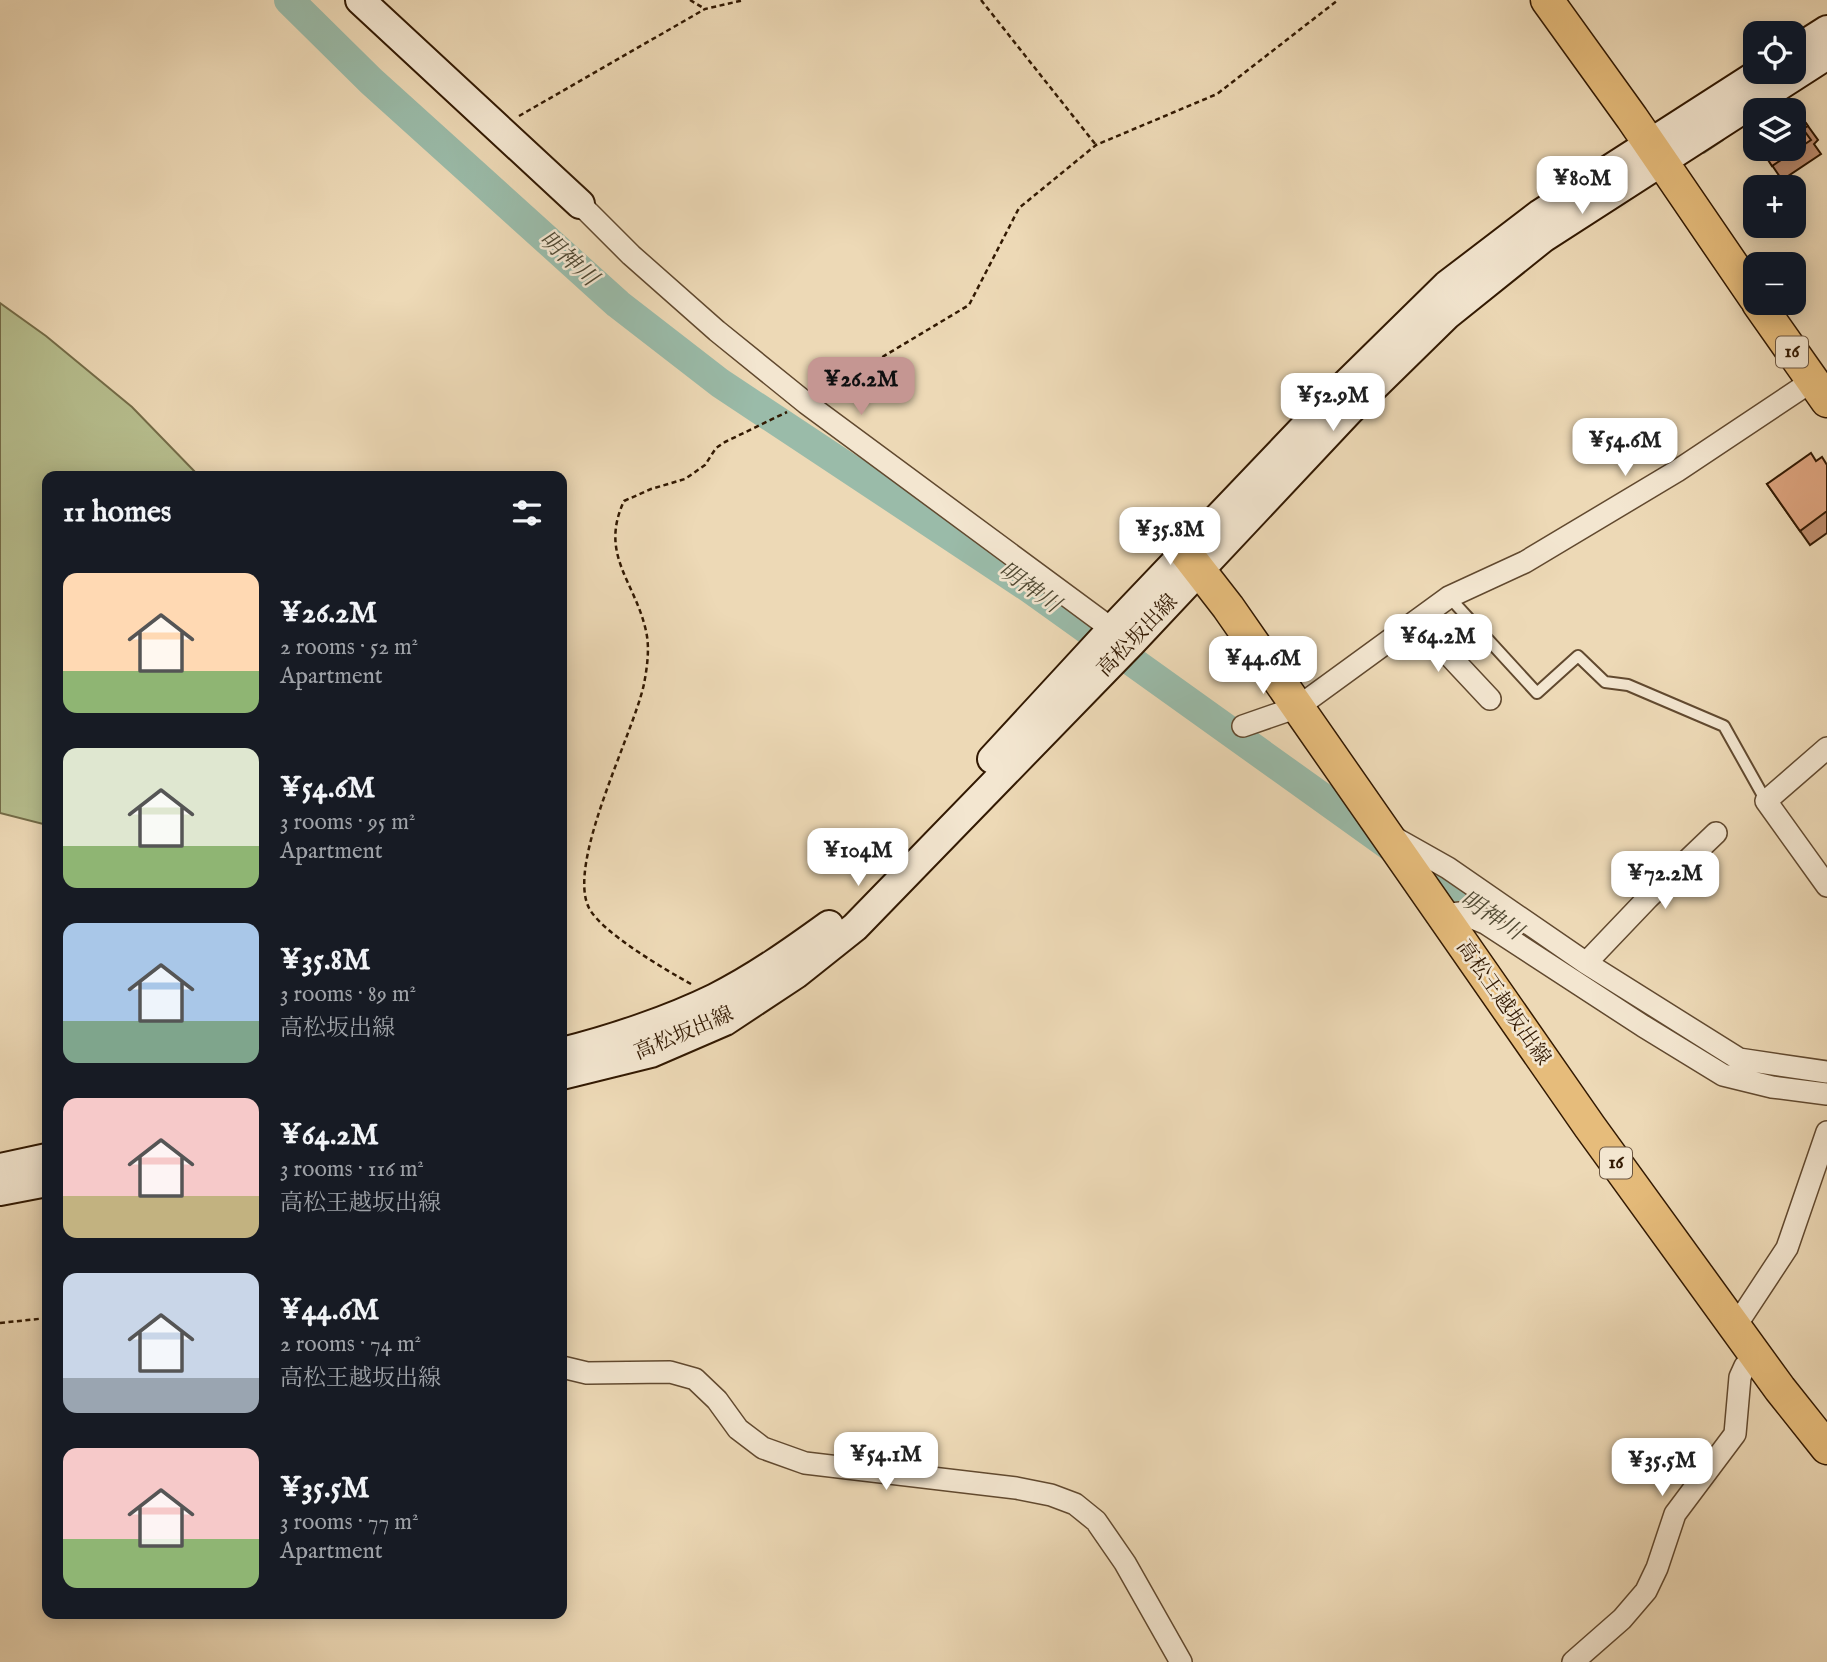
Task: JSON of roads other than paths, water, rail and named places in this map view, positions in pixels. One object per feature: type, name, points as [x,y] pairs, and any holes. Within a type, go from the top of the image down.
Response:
[{"type":"main road","points":[[360,0],[580,204]]},
{"type":"main road","points":[[1547,0],[1743,280]]},
{"type":"main road","points":[[1806,43],[1827,30]]},
{"type":"main road","name":"高松坂出線","points":[[567,1050],[646,1026],[715,998],[786,956],[838,919],[1193,562],[1337,393],[1447,285],[1540,214],[1827,55]]},
{"type":"main road","name":"高松坂出線","points":[[1655,152],[1745,84]]},
{"type":"main road","name":"16","points":[[1766,315],[1820,391]]},
{"type":"main road","name":"高松王越坂出線","points":[[1193,562],[1298,707],[1590,1127],[1735,1327],[1827,1448]]},
{"type":"main road","name":"高松坂出線","points":[[567,1074],[651,1053],[725,1021],[796,974],[855,926],[1116,642]]},
{"type":"main road","points":[[0,1168],[42,1159]]},
{"type":"main road","points":[[0,1191],[42,1183]]},
{"type":"street","points":[[580,204],[631,255],[717,331],[1116,642]]},
{"type":"street","points":[[1243,726],[1298,707],[1449,597],[1525,562],[1677,471],[1820,391]]},
{"type":"street","points":[[1416,621],[1480,695]]},
{"type":"street","points":[[1827,748],[1766,801],[1827,886]]},
{"type":"street","points":[[1385,832],[1448,868],[1586,963],[1740,1059],[1827,1072]]},
{"type":"street","points":[[1586,963],[1648,898],[1716,833]]},
{"type":"street","points":[[1442,915],[1460,913],[1485,923],[1723,1075],[1772,1087],[1827,1094]]},
{"type":"street","points":[[1735,1327],[1787,1248],[1827,1132]]},
{"type":"street","points":[[1573,1662],[1622,1619],[1646,1591],[1657,1568],[1675,1514],[1735,1434],[1740,1377],[1745,1366],[1757,1356]]},
{"type":"street","points":[[567,1368],[587,1373],[670,1372],[695,1379],[717,1400],[738,1429],[763,1448],[805,1463],[1016,1488],[1051,1495],[1075,1504],[1096,1521],[1125,1563],[1181,1662]]},
{"type":"lane","points":[[1449,597],[1536,693],[1578,656],[1605,682],[1628,685],[1724,726],[1766,801]]},
{"type":"waterway","name":"明神川","points":[[289,0],[371,81],[618,304],[720,383],[1031,589],[1450,889],[1607,988]]},
{"type":"waterway","points":[[1704,151],[1722,139]]},
{"type":"waterway","name":"明神川","points":[[1643,1011],[1717,1060],[1752,1073],[1827,1083]]}]
